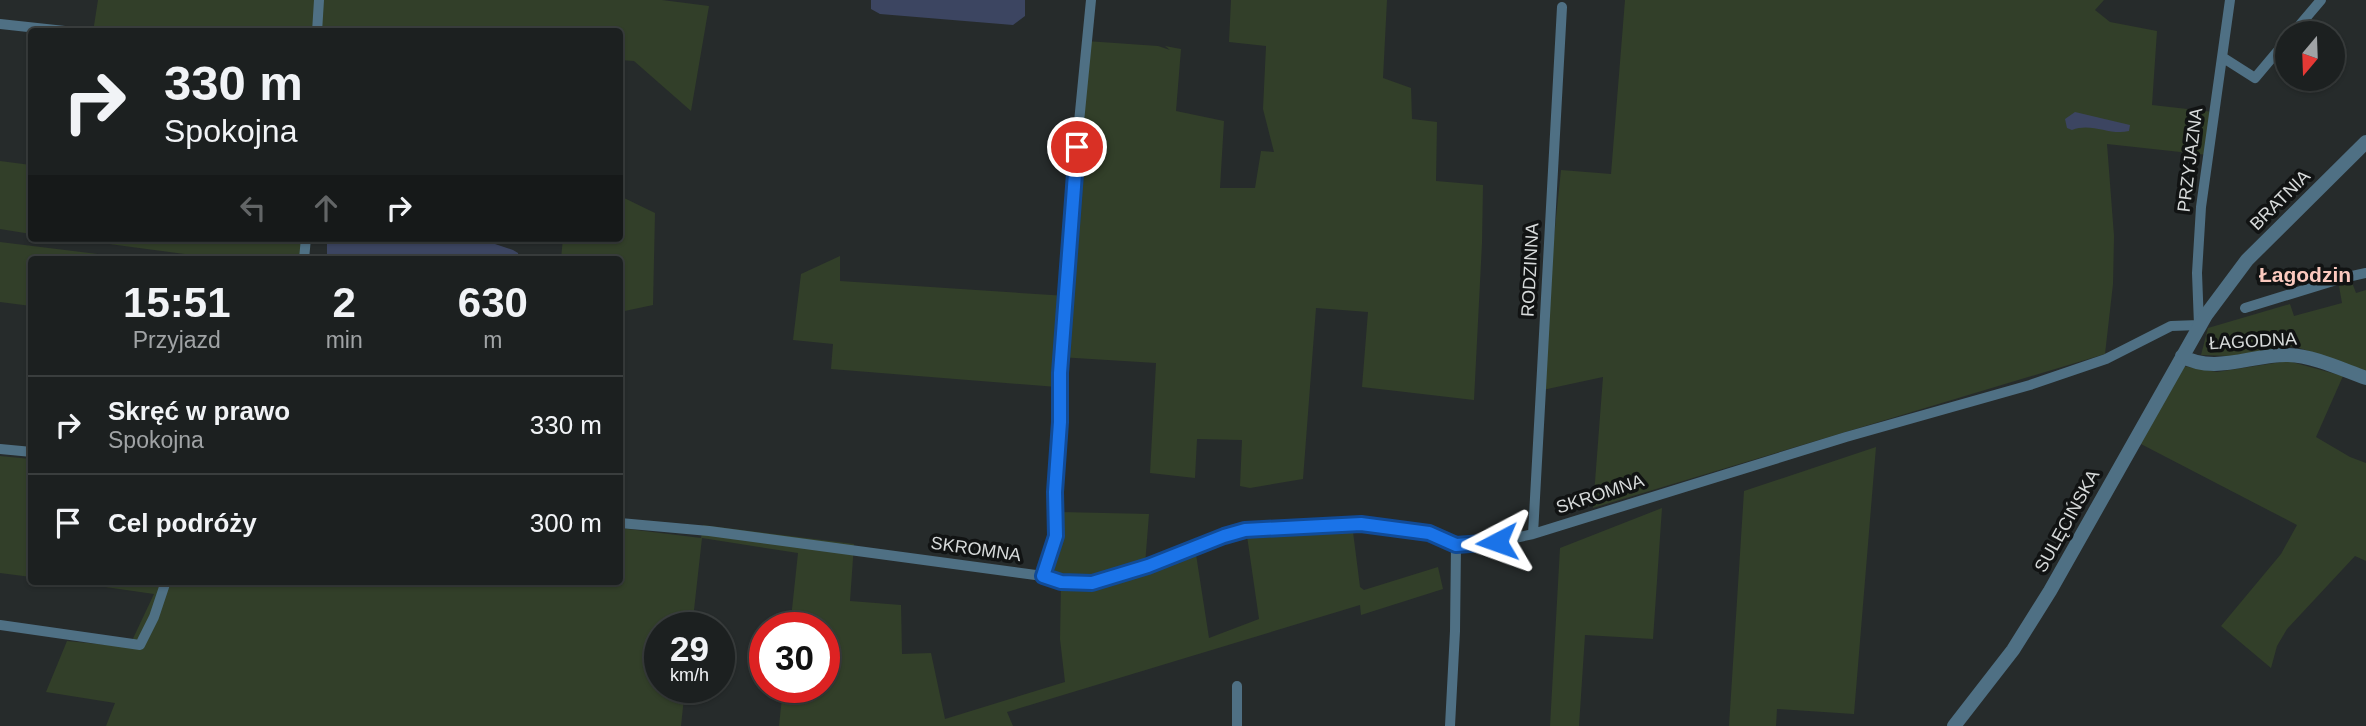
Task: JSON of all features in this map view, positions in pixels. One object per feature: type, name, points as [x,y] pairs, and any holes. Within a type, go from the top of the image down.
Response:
[{"type":"street","points":[[317,28],[319,0]]},
{"type":"street","points":[[1043,576],[1056,536],[1060,373],[1090,0]]},
{"type":"street","name":"PRZYJAZNA","points":[[2199,325],[2197,274],[2201,207],[2230,0]]},
{"type":"street","points":[[2303,21],[2321,0]]},
{"type":"street","name":"RODZINNA","points":[[1533,534],[1562,7]]},
{"type":"street","points":[[0,24],[37,28]]},
{"type":"street","points":[[2222,57],[2255,78],[2275,54]]},
{"type":"street","name":"BRATNIA","points":[[2199,325],[2247,260],[2366,142]]},
{"type":"street","points":[[2245,308],[2366,273]]},
{"type":"street","name":"SKROMNA","points":[[623,523],[709,530],[1043,576],[1061,582],[1092,583],[1148,566],[1245,530],[1361,524],[1429,533],[1456,545],[1497,542],[1533,534],[1846,437],[2030,384],[2106,359],[2171,326],[2199,325]]},
{"type":"street","name":"SULĘCIŃSKA","points":[[1954,726],[2013,650],[2039,610],[2199,325]]},
{"type":"street","name":"ŁAGODNA","points":[[2182,356],[2192,362],[2222,363],[2289,355],[2307,358],[2366,378]]},
{"type":"street","points":[[0,449],[28,452]]},
{"type":"street","points":[[1450,726],[1456,545]]},
{"type":"street","points":[[0,625],[140,645],[165,585]]},
{"type":"street","points":[[1237,686],[1237,726]]},
{"type":"green space","points":[[98,0],[662,0],[709,6],[691,111],[634,61],[623,60],[623,28],[94,28]]},
{"type":"green space","points":[[1231,0],[1387,0],[1383,78],[1411,88],[1412,119],[1437,122],[1436,181],[1483,185],[1474,400],[1362,387],[1368,312],[1316,308],[1303,479],[1250,488],[1240,486],[1242,440],[1197,439],[1195,478],[1150,473],[1156,363],[1059,357],[1057,387],[831,369],[833,344],[793,340],[801,274],[840,256],[840,281],[1067,296],[1086,41],[1181,49],[1176,111],[1224,121],[1220,188],[1255,188],[1261,151],[1274,152],[1263,109],[1266,46],[1229,42]]},
{"type":"green space","points":[[1625,0],[2104,0],[2095,10],[2110,22],[2157,31],[2152,105],[2214,112],[2208,155],[2107,144],[2114,236],[2113,284],[2105,354],[1593,508],[1603,377],[1538,391],[1561,170],[1611,174]]},
{"type":"green space","points":[[0,161],[28,165],[28,234],[0,229]]},
{"type":"green space","points":[[623,197],[655,213],[653,305],[623,311],[623,256],[561,256],[563,242],[623,242]]},
{"type":"green space","points":[[0,242],[114,256],[28,256],[28,306],[0,302]]},
{"type":"green space","points":[[94,242],[305,242],[304,256],[192,255]]},
{"type":"green space","points":[[2350,283],[2356,293],[2366,290],[2366,371],[2294,346],[2230,356],[2201,355],[2208,328],[2290,304],[2294,316],[2342,303],[2339,286]]},
{"type":"green space","points":[[2288,361],[2343,376],[2316,437],[2366,463],[2366,561],[2355,556],[2287,629],[2277,646],[2271,668],[2221,626],[2281,554],[2297,525],[2139,443],[2183,366],[2217,372]]},
{"type":"green space","points":[[1876,447],[1854,714],[1777,709],[1776,726],[1729,726],[1744,491]]},
{"type":"green space","points":[[0,456],[28,459],[28,577],[0,573]]},
{"type":"green space","points":[[1662,508],[1653,639],[1585,635],[1579,726],[1550,726],[1560,548]]},
{"type":"green space","points":[[1060,512],[1149,514],[1145,565],[1195,548],[1209,638],[1259,619],[1246,529],[1352,524],[1360,587],[1364,590],[1438,567],[1443,589],[1361,615],[1360,605],[1007,712],[1013,726],[779,726],[781,703],[840,703],[840,612],[792,612],[798,553],[702,538],[694,612],[644,612],[644,703],[683,703],[681,726],[106,726],[115,703],[46,692],[67,641],[129,647],[154,594],[91,585],[623,585],[623,528],[701,538],[703,525],[854,544],[850,601],[901,605],[902,654],[931,653],[945,719],[1065,682],[1060,639],[1061,585],[1054,569]]},
{"type":"water","points":[[871,0],[1025,0],[1025,16],[1013,25],[880,14],[871,9]]},
{"type":"water","points":[[2075,112],[2130,125],[2129,131],[2115,132],[2087,127],[2072,130],[2067,128],[2065,119]]},
{"type":"water","points":[[327,242],[489,242],[513,250],[518,256],[327,256]]},
{"type":"district","name":"Łagodzin","points":[[2305,274]]},
{"type":"route","points":[[1077,147],[1060,373],[1056,536],[1043,576],[1061,582],[1092,583],[1148,566],[1245,530],[1361,524],[1429,533],[1456,545],[1497,542]]}]
